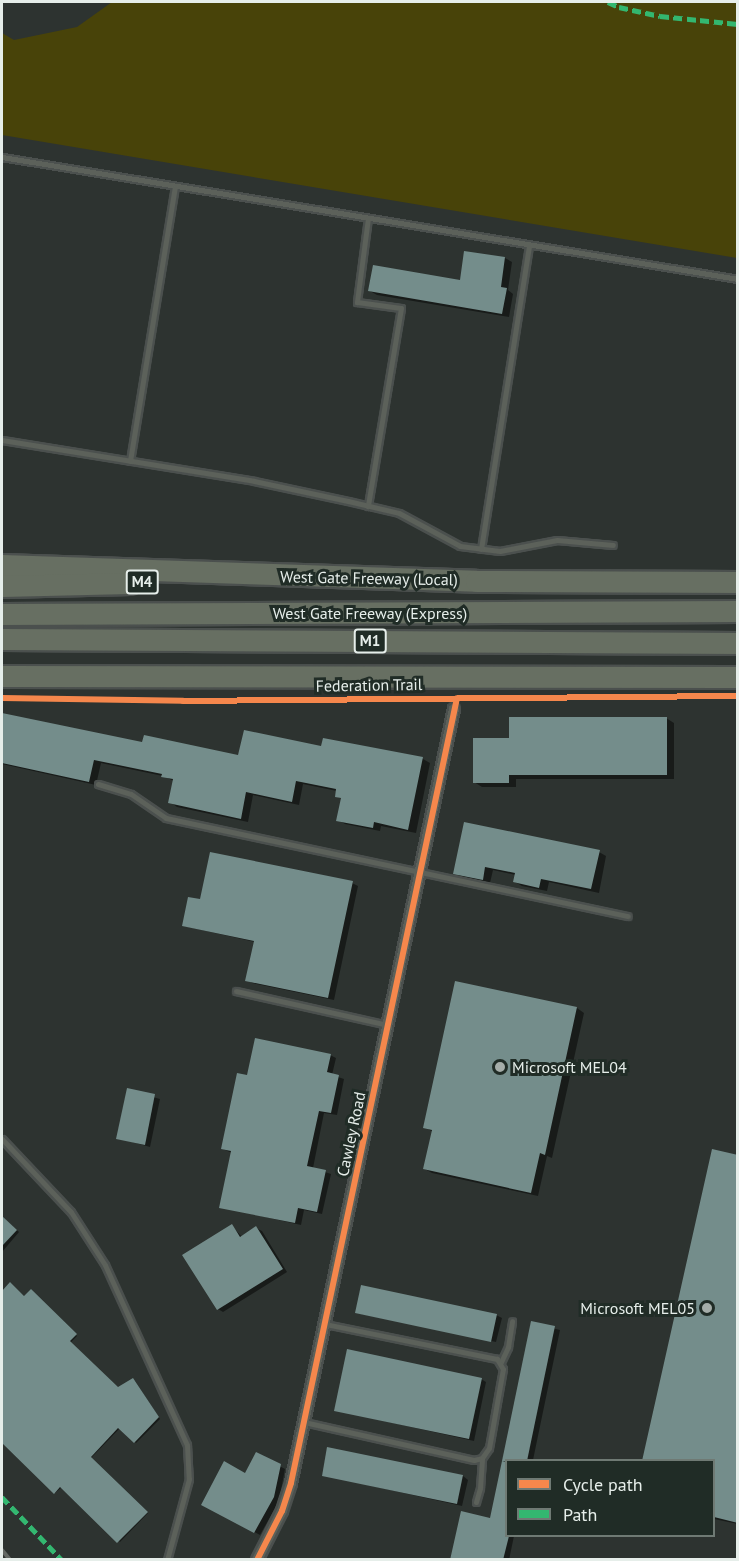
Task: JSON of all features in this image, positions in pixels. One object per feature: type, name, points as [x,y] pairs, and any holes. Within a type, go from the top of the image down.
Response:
[{"type":"highway","name":"West Gate Freeway (Local)","points":[[2,565],[476,581],[738,582]]},
{"type":"highway","name":"M4","points":[[2,586],[282,576]]},
{"type":"highway","name":"West Gate Freeway (Express)","points":[[2,614],[738,611]]},
{"type":"highway","name":"West Gate Freeway (Express)","points":[[2,639],[738,643]]},
{"type":"highway","points":[[2,676],[738,677]]},
{"type":"street","name":"Cawley Road","points":[[257,1560],[287,1498],[454,709]]},
{"type":"lane","points":[[2,158],[738,279]]},
{"type":"lane","points":[[129,461],[174,187]]},
{"type":"lane","points":[[368,218],[357,302],[401,308],[368,506]]},
{"type":"lane","points":[[481,549],[529,245]]},
{"type":"lane","points":[[2,440],[254,481],[399,513],[459,546],[516,550],[539,542],[557,540],[613,545]]},
{"type":"lane","points":[[98,784],[131,794],[166,818],[628,916]]},
{"type":"lane","points":[[236,991],[388,1025]]},
{"type":"lane","points":[[2,1139],[71,1212],[105,1265],[187,1445],[189,1479],[167,1560]]},
{"type":"lane","points":[[476,1502],[480,1488],[482,1458],[489,1448],[503,1369],[501,1362],[508,1347],[512,1321]]},
{"type":"lane","points":[[325,1324],[491,1356],[501,1362]]},
{"type":"lane","points":[[304,1422],[474,1460],[482,1458]]},
{"type":"shaded area","points":[[112,2],[737,2],[737,258],[2,135],[2,33],[14,40],[77,27]]},
{"type":"building","points":[[464,251],[505,257],[501,287],[507,288],[502,314],[368,291],[373,265],[460,280]]},
{"type":"building","points":[[2,713],[142,742],[144,735],[238,755],[244,730],[321,746],[323,738],[423,757],[408,830],[374,822],[373,828],[336,821],[341,798],[335,797],[336,789],[296,781],[292,802],[246,792],[241,819],[168,803],[173,779],[161,777],[162,774],[94,760],[89,782],[2,763]]},
{"type":"building","points":[[509,717],[667,717],[667,775],[509,775],[509,783],[473,783],[473,738],[509,738]]},
{"type":"building","points":[[464,822],[600,850],[591,889],[541,879],[539,888],[513,882],[515,873],[485,867],[483,880],[453,874]]},
{"type":"building","points":[[210,852],[353,881],[328,998],[245,981],[254,941],[182,926],[188,897],[200,899]]},
{"type":"building","name":"Microsoft MEL04","points":[[455,981],[577,1007],[545,1155],[540,1153],[531,1193],[423,1169],[432,1130],[423,1128]]},
{"type":"building","points":[[255,1038],[331,1054],[327,1072],[339,1075],[331,1113],[319,1111],[307,1166],[326,1170],[317,1212],[298,1208],[295,1223],[219,1208],[231,1151],[221,1149],[237,1073],[247,1075]]},
{"type":"building","points":[[127,1088],[155,1094],[145,1145],[116,1139]]},
{"type":"building","name":"Microsoft MEL05","points":[[712,1149],[738,1155],[738,1523],[715,1517],[715,1459],[642,1459]]},
{"type":"building","points":[[2,1216],[17,1230],[2,1246]]},
{"type":"building","points":[[232,1224],[240,1237],[256,1226],[283,1269],[217,1310],[182,1255]]},
{"type":"building","points":[[10,1282],[24,1296],[31,1289],[77,1334],[70,1341],[118,1387],[133,1378],[159,1417],[134,1443],[118,1428],[91,1457],[148,1512],[117,1543],[60,1487],[54,1494],[2,1443],[2,1291]]},
{"type":"building","points":[[361,1285],[497,1314],[491,1342],[355,1313]]},
{"type":"building","points":[[531,1321],[555,1326],[527,1459],[502,1461]]},
{"type":"building","points":[[347,1349],[482,1378],[469,1439],[334,1411]]},
{"type":"building","points":[[327,1447],[463,1475],[457,1504],[322,1476]]},
{"type":"building","points":[[256,1452],[281,1464],[274,1497],[254,1533],[201,1505],[224,1461],[245,1473]]},
{"type":"building","points":[[502,1461],[505,1462],[505,1537],[509,1537],[503,1560],[450,1560],[461,1511],[490,1518]]},
{"type":"railway","points":[[2,1550],[10,1560]]},
{"type":"marked path","points":[[608,2],[619,7],[660,16],[738,24]]},
{"type":"marked path","points":[[2,1497],[62,1560]]},
{"type":"cycle path","name":"Federation Trail","points":[[2,698],[183,701],[738,696]]},
{"type":"cycle path","points":[[257,1560],[282,1511],[291,1483],[457,698]]},
{"type":"place","name":"Microsoft MEL04","points":[[500,1067]]},
{"type":"place","name":"Microsoft MEL05","points":[[707,1308]]}]
